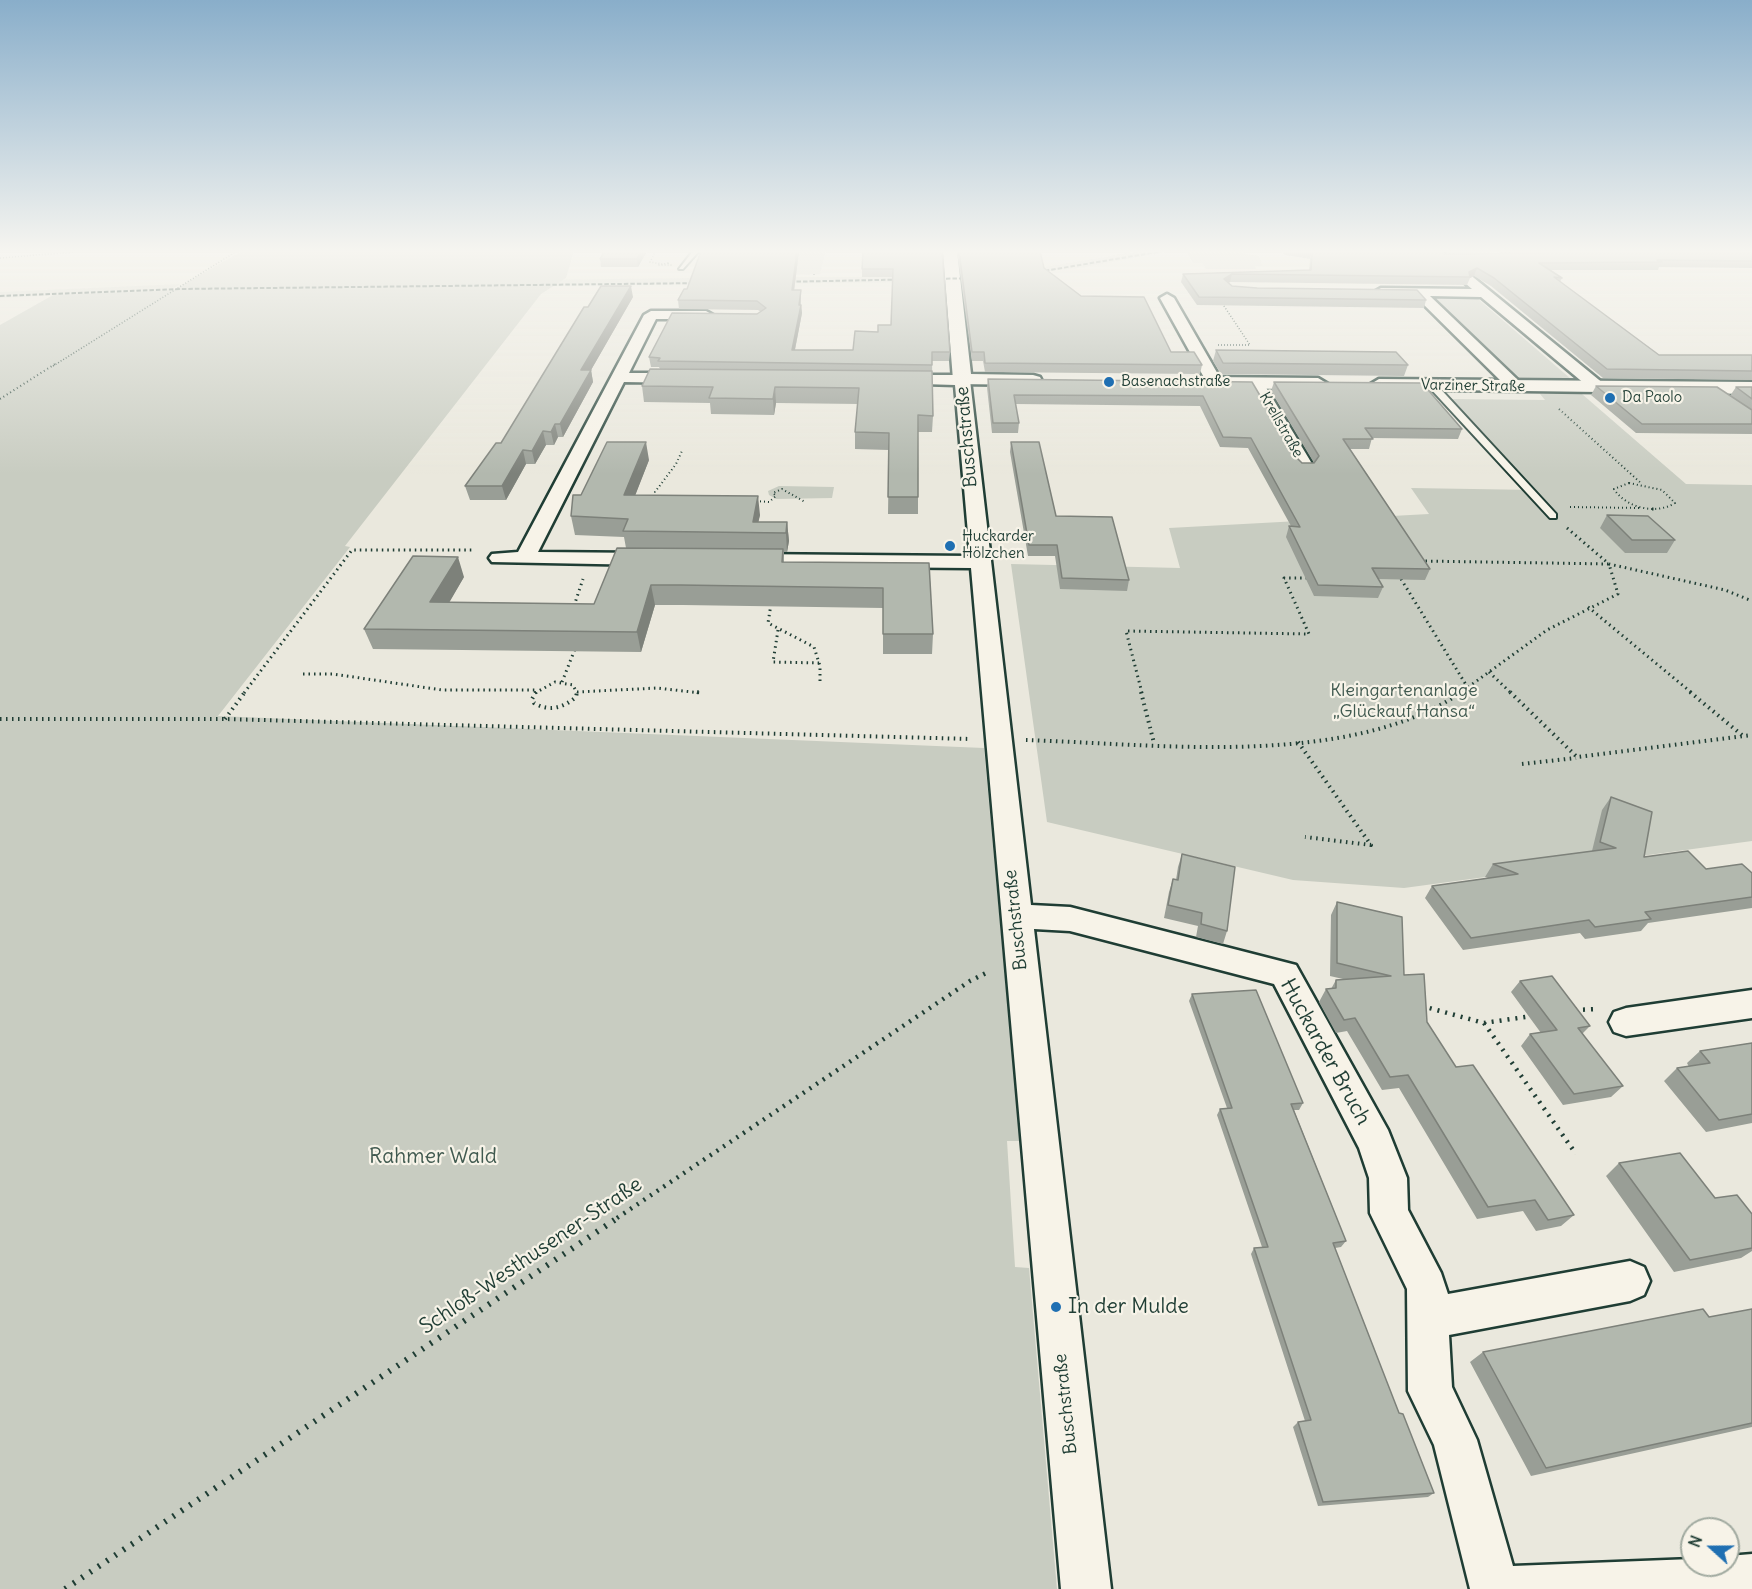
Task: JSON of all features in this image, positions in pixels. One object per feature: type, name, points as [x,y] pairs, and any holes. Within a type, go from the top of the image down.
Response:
[{"type":"street","points":[[525,558],[646,325]]},
{"type":"street","name":"Buschstraße","points":[[957,325],[1000,740],[1015,916],[1086,1589]]},
{"type":"street","points":[[1182,325],[1215,383]]},
{"type":"street","points":[[1452,325],[1515,386]]},
{"type":"street","points":[[1525,325],[1598,387]]},
{"type":"street","points":[[619,377],[704,378]]},
{"type":"street","points":[[880,380],[1054,381]]},
{"type":"street","points":[[1191,383],[1339,384]]},
{"type":"street","name":"Krellstraße","points":[[1256,384],[1305,467]]},
{"type":"street","name":"Varziner Straße","points":[[1362,385],[1752,388]]},
{"type":"street","points":[[499,558],[662,559]]},
{"type":"street","points":[[732,560],[980,562]]},
{"type":"street","name":"Huckarder Bruch","points":[[1015,916],[1070,919],[1285,974],[1375,1142],[1388,1178],[1389,1213],[1427,1287],[1426,1319],[1430,1391],[1455,1440],[1495,1589]]},
{"type":"street","points":[[1626,1022],[1752,1004]]},
{"type":"street","points":[[1426,1319],[1630,1281]]},
{"type":"street","points":[[1517,1589],[1685,1584],[1752,1578]]},
{"type":"lane","points":[[1432,385],[1553,516]]},
{"type":"lane","points":[[1710,388],[1726,400]]},
{"type":"path","points":[[0,399],[118,325]]},
{"type":"path","points":[[1193,344],[1250,345],[1236,325]]},
{"type":"path","points":[[1553,409],[1559,409],[1642,484]]},
{"type":"path","points":[[661,503],[655,492],[676,464],[682,451]]},
{"type":"path","points":[[1545,507],[1647,508],[1666,508],[1672,506],[1674,500],[1664,491],[1642,484],[1621,484],[1614,489],[1620,498],[1647,508]]},
{"type":"path","points":[[752,501],[769,502],[776,496],[773,493],[782,489],[805,502]]},
{"type":"path","points":[[0,718],[224,719],[1154,743],[1298,742],[1389,727],[1425,714],[1468,688],[1538,636],[1588,607],[1618,594],[1609,564],[1553,516]]},
{"type":"path","points":[[224,719],[352,550],[494,550],[499,558]]},
{"type":"path","points":[[575,612],[575,600],[592,559]]},
{"type":"path","points":[[779,560],[768,623],[816,647],[820,663],[820,683]]},
{"type":"path","points":[[1413,561],[1609,564],[1725,590],[1752,601]]},
{"type":"path","points":[[1395,569],[1468,688]]},
{"type":"path","points":[[1154,743],[1126,631],[1309,634],[1284,578],[1319,578]]},
{"type":"path","points":[[1588,607],[1744,736]]},
{"type":"path","points":[[778,630],[773,662],[820,663]]},
{"type":"path","points":[[562,682],[578,641]]},
{"type":"path","points":[[1489,671],[1577,758]]},
{"type":"path","points":[[303,674],[333,674],[442,690],[537,690]]},
{"type":"path","points":[[577,692],[573,685],[562,682],[548,683],[537,690],[532,699],[534,703],[551,709],[566,705],[577,692],[690,689],[701,693]]},
{"type":"path","points":[[1522,764],[1752,735]]},
{"type":"path","points":[[1298,742],[1371,845],[1305,837]]},
{"type":"path","name":"Schloß-Westhusener-Straße","points":[[65,1589],[970,981],[991,971],[1021,970]]},
{"type":"path","points":[[1415,1005],[1484,1023],[1539,1015]]},
{"type":"path","points":[[1572,1010],[1593,1007],[1626,1022]]},
{"type":"path","points":[[1484,1023],[1576,1154]]},
{"type":"green space","name":"Rahmer Wald","points":[[0,325],[517,325],[345,546],[350,547],[218,716],[984,748],[1020,1141],[1007,1141],[1015,1267],[1029,1268],[1057,1589],[0,1589]]},
{"type":"green space","points":[[1457,325],[1509,325],[1571,379],[1512,378]]},
{"type":"green space","name":"Kleingartenanlage „Glückauf Hansa“","points":[[1540,394],[1582,394],[1686,484],[1752,485],[1752,841],[1404,888],[1293,880],[1047,822],[1011,564],[1180,568],[1169,528],[1429,514],[1411,488],[1534,490],[1450,399],[1545,400]]},
{"type":"green space","points":[[779,486],[834,487],[832,498],[776,499],[769,495],[768,491]]},
{"type":"building","points":[[573,325],[608,325],[581,370],[591,370],[560,424],[555,424],[551,432],[543,431],[532,451],[523,450],[502,486],[465,486],[496,443],[501,443]]},
{"type":"building","points":[[666,325],[797,325],[792,350],[853,350],[855,331],[878,332],[878,325],[948,325],[950,352],[932,352],[932,365],[658,361],[660,358],[649,357]]},
{"type":"building","points":[[969,325],[1158,325],[1171,352],[1194,352],[1202,365],[985,363],[984,352],[972,352]]},
{"type":"building","points":[[1553,325],[1619,325],[1659,355],[1752,355],[1752,371],[1607,369]]},
{"type":"building","points":[[1216,350],[1396,352],[1408,365],[1223,363]]},
{"type":"building","points":[[650,369],[932,371],[933,416],[918,415],[918,497],[888,497],[889,433],[855,432],[859,388],[775,387],[773,399],[709,398],[713,387],[642,386]]},
{"type":"building","points":[[988,379],[1252,382],[1302,463],[1314,463],[1319,456],[1274,382],[1422,383],[1462,429],[1365,428],[1373,439],[1343,439],[1430,569],[1372,568],[1383,587],[1318,585],[1289,526],[1300,527],[1251,438],[1223,437],[1203,396],[1014,395],[1019,423],[993,423]]},
{"type":"building","points":[[1596,386],[1717,387],[1752,410],[1752,424],[1642,424]]},
{"type":"building","points":[[1736,387],[1752,387],[1752,399]]},
{"type":"building","points":[[607,442],[646,442],[624,495],[758,496],[753,522],[787,522],[786,533],[623,531],[628,519],[571,516],[573,495],[581,495]]},
{"type":"building","points":[[1011,442],[1039,442],[1056,516],[1112,517],[1129,580],[1062,578],[1057,545],[1029,545]]},
{"type":"building","points":[[1607,515],[1648,516],[1675,540],[1632,540]]},
{"type":"building","points":[[617,548],[783,549],[782,562],[929,563],[933,634],[883,634],[883,588],[680,585],[651,585],[637,632],[364,629],[413,556],[458,557],[430,602],[594,604]]},
{"type":"building","points":[[1611,797],[1652,812],[1644,857],[1688,851],[1706,869],[1742,864],[1752,873],[1752,897],[1645,912],[1651,919],[1595,927],[1589,920],[1471,938],[1432,886],[1518,874],[1493,864],[1616,848],[1600,842]]},
{"type":"building","points":[[1182,854],[1235,867],[1227,931],[1201,924],[1202,913],[1168,905],[1173,879],[1178,880]]},
{"type":"building","points":[[1337,902],[1402,917],[1404,975],[1424,974],[1427,1022],[1456,1067],[1473,1065],[1574,1215],[1548,1220],[1535,1200],[1488,1207],[1408,1075],[1390,1077],[1355,1018],[1344,1020],[1326,989],[1336,988],[1336,980],[1391,976],[1337,963]]},
{"type":"building","points":[[1552,976],[1590,1026],[1578,1028],[1623,1086],[1574,1094],[1530,1034],[1557,1030],[1520,981]]},
{"type":"building","points":[[1256,990],[1303,1103],[1291,1104],[1346,1241],[1333,1243],[1399,1413],[1403,1414],[1434,1493],[1323,1502],[1298,1422],[1311,1420],[1254,1248],[1268,1247],[1220,1109],[1232,1108],[1192,994]]},
{"type":"building","points":[[1752,1043],[1752,1114],[1719,1120],[1677,1068],[1710,1063],[1700,1051]]},
{"type":"building","points":[[1680,1153],[1715,1198],[1737,1195],[1752,1214],[1752,1248],[1690,1260],[1619,1163]]},
{"type":"building","points":[[1703,1309],[1709,1317],[1752,1309],[1752,1423],[1546,1468],[1483,1352]]},
{"type":"place","name":"Basenachstraße","points":[[1109,382]]},
{"type":"place","name":"Da Paolo","points":[[1610,398]]},
{"type":"place","name":"Huckarder Hölzchen","points":[[950,546]]},
{"type":"place","name":"In der Mulde","points":[[1056,1307]]}]
